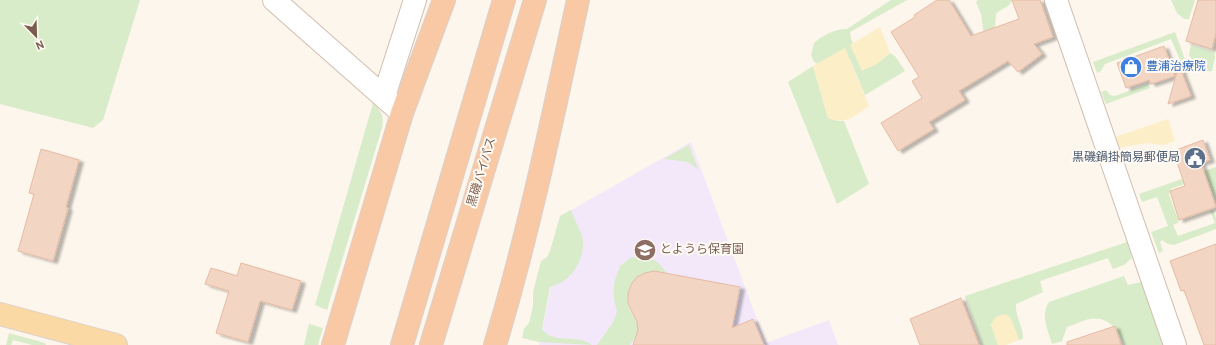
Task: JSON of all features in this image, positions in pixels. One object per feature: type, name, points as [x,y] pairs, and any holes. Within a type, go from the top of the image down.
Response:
[{"type":"highway","points":[[333,345],[402,113],[444,0]]},
{"type":"highway","points":[[402,345],[504,0]]},
{"type":"highway","name":"黒磯バイパス","points":[[432,339],[535,0]]},
{"type":"highway","points":[[495,345],[514,282],[551,125],[578,0]]},
{"type":"main road","points":[[0,314],[60,338],[116,345]]},
{"type":"street","points":[[274,0],[402,113]]},
{"type":"street","points":[[384,96],[416,0]]},
{"type":"street","points":[[1057,0],[1175,345]]},
{"type":"shaded area","name":"とようら保育園","points":[[691,142],[766,343],[829,320],[838,345],[539,345],[566,213]]},
{"type":"green space","points":[[0,0],[140,0],[103,120],[93,128],[0,104]]},
{"type":"green space","points":[[891,0],[907,0],[850,32],[851,38],[858,51],[875,65],[890,53],[895,56],[905,71],[865,95],[850,59],[824,67],[814,62],[811,55],[814,43],[817,40],[834,31],[847,29]]},
{"type":"green space","points":[[978,0],[1013,0],[1008,6],[996,13],[995,32],[985,43],[981,14],[976,2]]},
{"type":"green space","points":[[1171,0],[1195,0],[1189,19],[1184,19],[1177,13]]},
{"type":"green space","points":[[1175,32],[1190,73],[1186,74],[1171,39],[1105,64],[1101,71],[1097,73],[1093,62]]},
{"type":"green space","points":[[1191,45],[1214,52],[1215,57],[1212,71],[1204,71],[1196,65],[1189,55]]},
{"type":"green space","points":[[813,66],[828,118],[844,121],[869,184],[837,204],[788,82]]},
{"type":"green space","points":[[1148,84],[1150,88],[1106,104],[1101,92],[1106,90],[1110,95],[1115,96]]},
{"type":"green space","points":[[373,103],[382,114],[382,128],[327,310],[315,305]]},
{"type":"green space","points":[[689,145],[698,169],[688,162],[664,159]]},
{"type":"green space","points":[[1216,167],[1216,202],[1208,181],[1204,177],[1171,189],[1169,195],[1179,222],[1173,225],[1178,236],[1215,223],[1210,211],[1213,210],[1216,218],[1216,229],[1174,245],[1168,244],[1162,240],[1160,242],[1163,251],[1159,253],[1151,232],[1168,226],[1157,197],[1142,202],[1139,194]]},
{"type":"green space","points":[[571,210],[582,236],[583,249],[579,262],[572,273],[561,283],[550,287],[542,329],[553,337],[579,340],[592,345],[539,342],[522,338],[524,329],[529,323],[533,306],[533,292],[541,261],[547,257],[550,251],[560,216]]},
{"type":"green space","points":[[1127,242],[1132,258],[1124,265],[1113,269],[1108,258],[1040,281],[1043,292],[1016,304],[1023,339],[1019,340],[1011,319],[991,324],[998,345],[982,345],[965,296]]},
{"type":"green space","points":[[642,256],[657,262],[668,274],[655,272],[639,279],[631,286],[628,299],[632,314],[637,323],[638,331],[630,345],[597,345],[612,324],[617,312],[614,299],[614,283],[620,266],[630,258]]},
{"type":"green space","points":[[1124,276],[1128,285],[1141,282],[1147,290],[1166,345],[1124,345],[1116,329],[1112,325],[1096,319],[1087,320],[1067,327],[1062,341],[1052,344],[1045,317],[1046,307],[1049,302]]},
{"type":"green space","points":[[309,324],[323,328],[318,345],[304,345]]},
{"type":"green space","points":[[9,333],[45,343],[46,345],[32,345],[13,340],[11,345],[6,345]]},
{"type":"sand","points":[[880,27],[890,53],[875,65],[862,71],[850,45]]},
{"type":"sand","points":[[845,48],[869,106],[850,118],[845,120],[835,120],[828,118],[813,66]]},
{"type":"sand","points":[[1168,119],[1175,141],[1163,145],[1146,143],[1119,148],[1115,137]]},
{"type":"sand","points":[[1006,314],[1011,319],[1019,340],[1006,345],[998,345],[991,325],[995,317]]},
{"type":"building","points":[[937,0],[949,0],[971,36],[1019,19],[1012,0],[1040,0],[1053,37],[1034,44],[1042,54],[1018,72],[1008,61],[959,91],[965,100],[929,122],[934,129],[898,151],[881,123],[922,98],[912,81],[919,77],[891,32],[915,17],[914,15]]},
{"type":"building","points":[[1198,0],[1216,0],[1216,33],[1212,49],[1186,41]]},
{"type":"building","points":[[1164,46],[1175,76],[1151,84],[1149,80],[1126,88],[1117,63]]},
{"type":"building","points":[[1179,65],[1191,96],[1168,104]]},
{"type":"building","points":[[1203,140],[1210,160],[1201,163],[1216,207],[1179,220],[1170,191],[1185,186],[1177,162],[1180,161],[1176,150]]},
{"type":"building","points":[[41,149],[79,160],[66,207],[68,208],[53,261],[18,251],[34,194],[29,193]]},
{"type":"building","points":[[1216,244],[1216,345],[1204,345],[1184,290],[1181,291],[1170,261]]},
{"type":"building","points":[[241,263],[301,281],[292,310],[260,301],[248,342],[216,333],[229,291],[205,284],[211,268],[237,276]]},
{"type":"building","points":[[654,271],[740,287],[732,328],[753,319],[764,345],[633,345],[638,330],[637,322],[628,303],[628,293],[632,283],[637,277]]},
{"type":"building","points":[[961,298],[979,345],[920,345],[910,319]]},
{"type":"building","points":[[1115,326],[1121,345],[1067,345],[1067,342]]},
{"type":"place","name":"豊浦治療院","points":[[1131,67]]},
{"type":"place","name":"黒磯鍋掛簡易郵便局","points":[[1195,158]]},
{"type":"place","name":"とようら保育園","points":[[645,250]]}]
